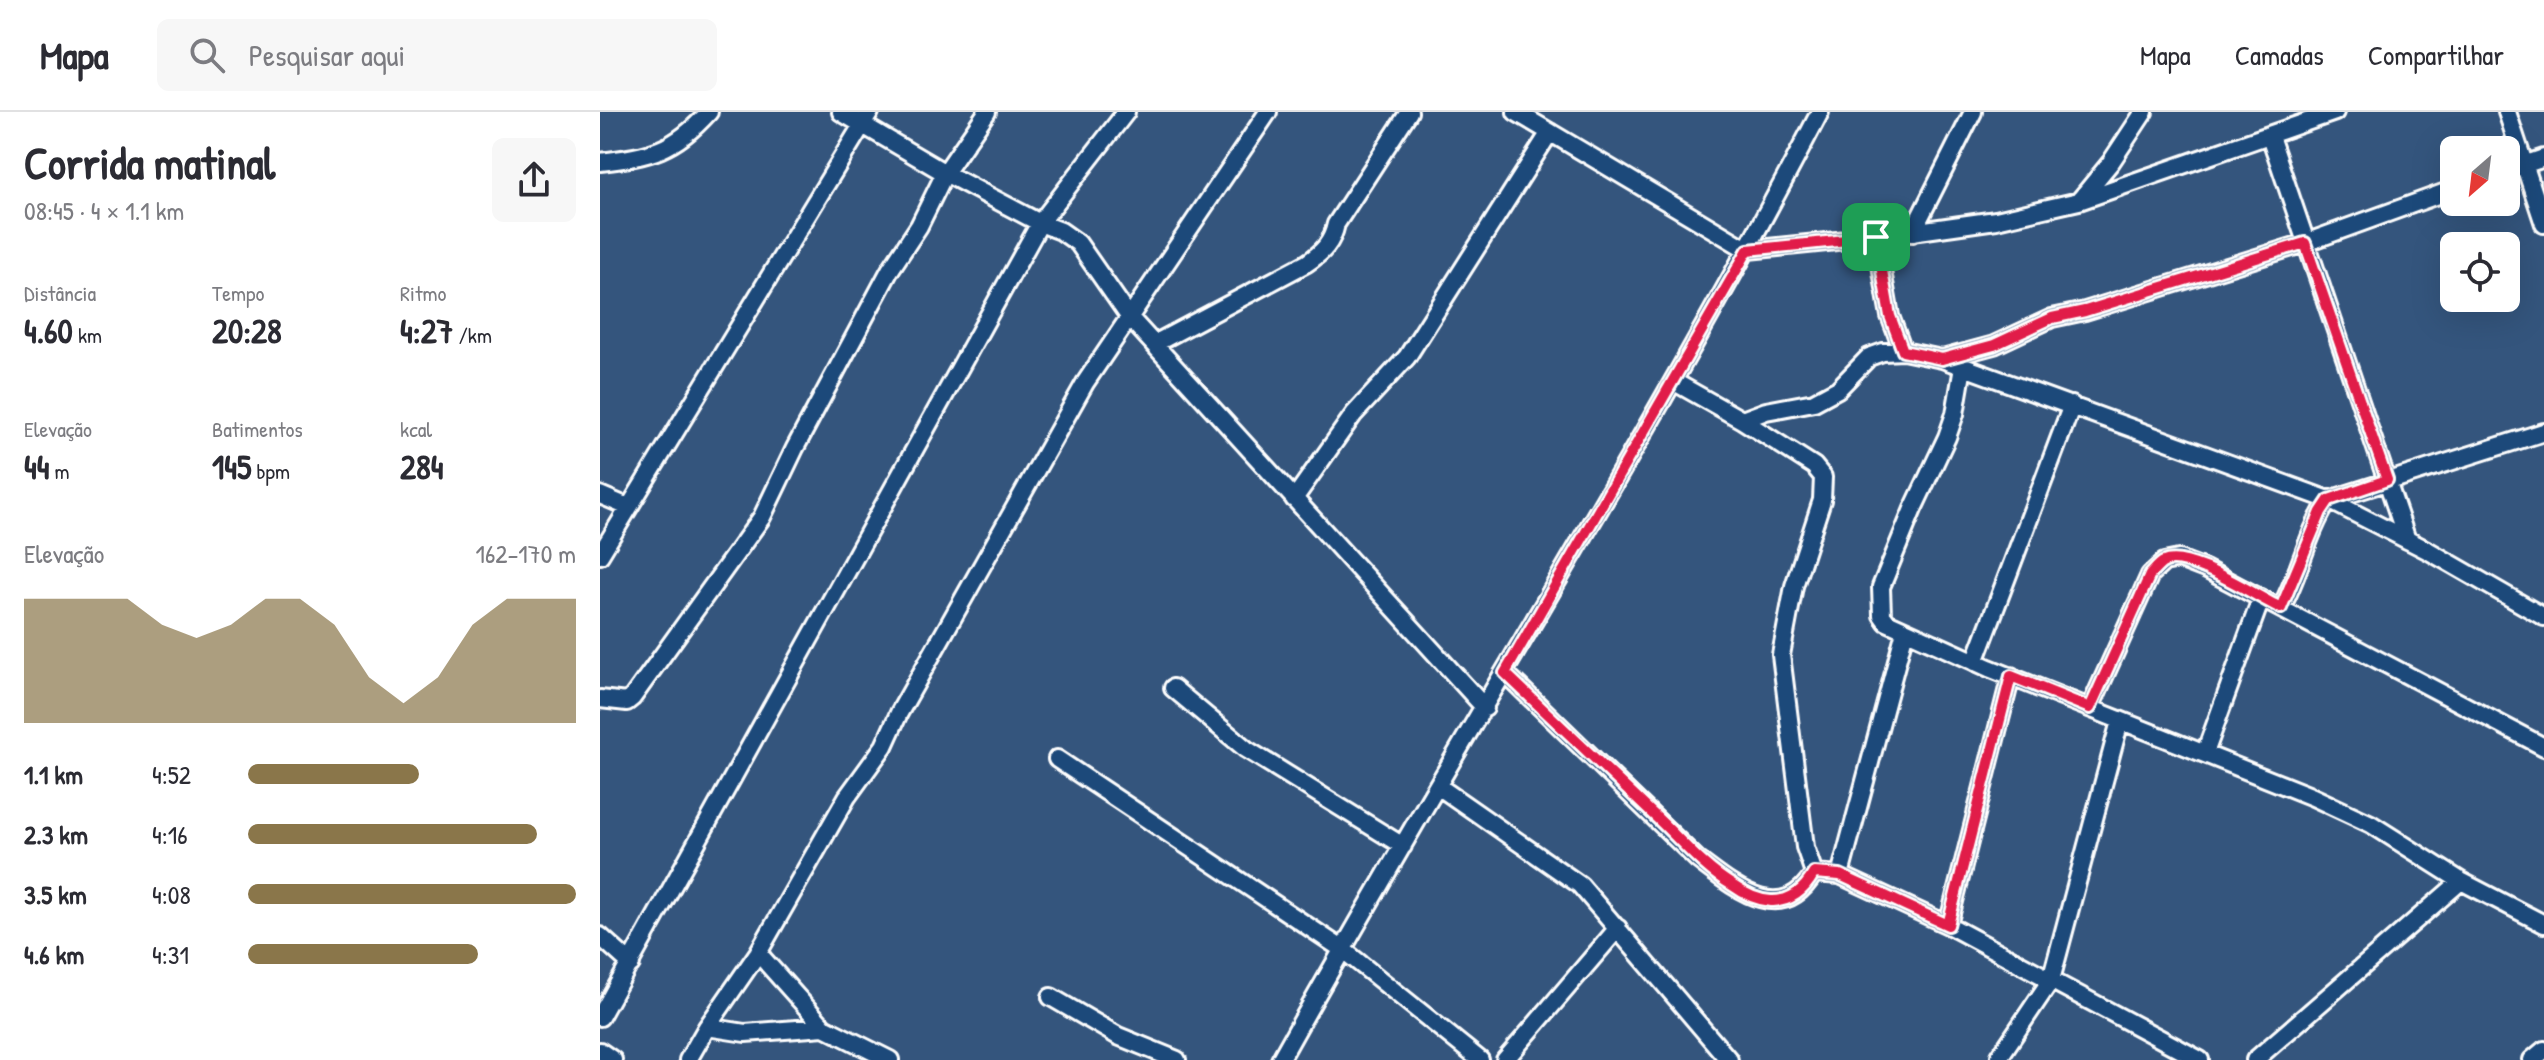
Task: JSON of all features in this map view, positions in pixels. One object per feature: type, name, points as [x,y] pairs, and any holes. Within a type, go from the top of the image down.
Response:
[{"type":"street","points":[[600,162],[662,151],[677,143],[709,112]]},
{"type":"street","points":[[841,112],[867,118],[945,173],[1061,231],[1078,243],[1130,318],[1485,708]]},
{"type":"street","points":[[600,699],[627,702],[632,698],[762,517],[875,297],[919,226],[945,173],[987,112]]},
{"type":"street","points":[[600,1017],[1040,223],[1126,112]]},
{"type":"street","points":[[688,1060],[758,953],[847,797],[884,746],[899,713],[1064,417],[1268,112]]},
{"type":"street","points":[[1154,344],[1323,252],[1333,238],[1336,224],[1409,112]]},
{"type":"street","points":[[1516,112],[1748,250],[1912,233],[1996,220],[2079,201],[2335,112]]},
{"type":"street","points":[[1280,1060],[1748,250],[1820,112]]},
{"type":"street","points":[[1912,233],[1973,112]]},
{"type":"street","points":[[2079,201],[2111,162],[2144,112]]},
{"type":"street","points":[[2507,112],[2544,224]]},
{"type":"street","points":[[600,555],[867,118]]},
{"type":"street","points":[[1294,499],[1354,414],[1407,357],[1550,132]]},
{"type":"street","points":[[2270,136],[2407,540]]},
{"type":"street","points":[[2520,166],[2544,158]]},
{"type":"street","points":[[1942,359],[1994,345],[2052,318],[2085,311],[2305,243],[2440,194]]},
{"type":"street","points":[[1876,237],[1890,316],[1903,351]]},
{"type":"street","points":[[1742,420],[1766,411],[1814,402],[1838,389],[1869,357],[1883,352],[1903,351],[1942,359],[2329,500],[2544,617]]},
{"type":"street","points":[[1963,367],[1955,414],[1947,437],[1881,587],[1882,615],[1887,622],[1975,662],[2205,753],[2371,824],[2461,881],[2544,924]]},
{"type":"street","points":[[1673,381],[1814,466],[1823,477],[1822,500],[1794,586],[1781,655],[1805,847],[1814,873]]},
{"type":"street","points":[[1975,662],[2072,405]]},
{"type":"street","points":[[2281,608],[2321,512],[2329,500],[2544,432]]},
{"type":"street","points":[[600,495],[628,507]]},
{"type":"street","points":[[2090,708],[2150,575],[2164,562],[2179,559],[2281,608],[2544,747]]},
{"type":"street","points":[[2205,753],[2261,599]]},
{"type":"street","points":[[1840,875],[1905,631]]},
{"type":"street","points":[[1505,673],[1698,860],[1730,884],[1749,896],[1771,901],[1788,898],[1805,888],[1814,873]]},
{"type":"street","points":[[1948,925],[2011,676]]},
{"type":"street","points":[[1173,688],[1246,749],[1403,846]]},
{"type":"street","points":[[2000,1060],[2051,980],[2120,721]]},
{"type":"street","points":[[1057,759],[1342,949],[1480,1060]]},
{"type":"street","points":[[1438,786],[1580,885],[1729,1060]]},
{"type":"street","points":[[1814,873],[1840,875],[1948,925],[2200,1060]]},
{"type":"street","points":[[2255,1060],[2461,881]]},
{"type":"street","points":[[1505,1060],[1618,928]]},
{"type":"street","points":[[600,936],[631,964]]},
{"type":"street","points":[[758,953],[824,1027],[890,1060]]},
{"type":"street","points":[[1051,997],[1118,1036],[1177,1060]]},
{"type":"street","points":[[707,1027],[745,1033],[824,1027]]},
{"type":"street","points":[[2532,1060],[2544,1050]]},
{"type":"street","points":[[600,1051],[613,1060]]},
{"type":"route","points":[[1876,237],[1890,316],[1903,351],[1942,359],[1994,345],[2052,318],[2085,311],[2305,243],[2387,480],[2329,500],[2321,512],[2281,608],[2205,569],[2179,559],[2164,562],[2150,575],[2090,708],[2011,676],[1948,925],[1840,875],[1814,873],[1805,888],[1788,898],[1771,901],[1749,896],[1698,860],[1505,673],[1748,250],[1876,237]]}]
